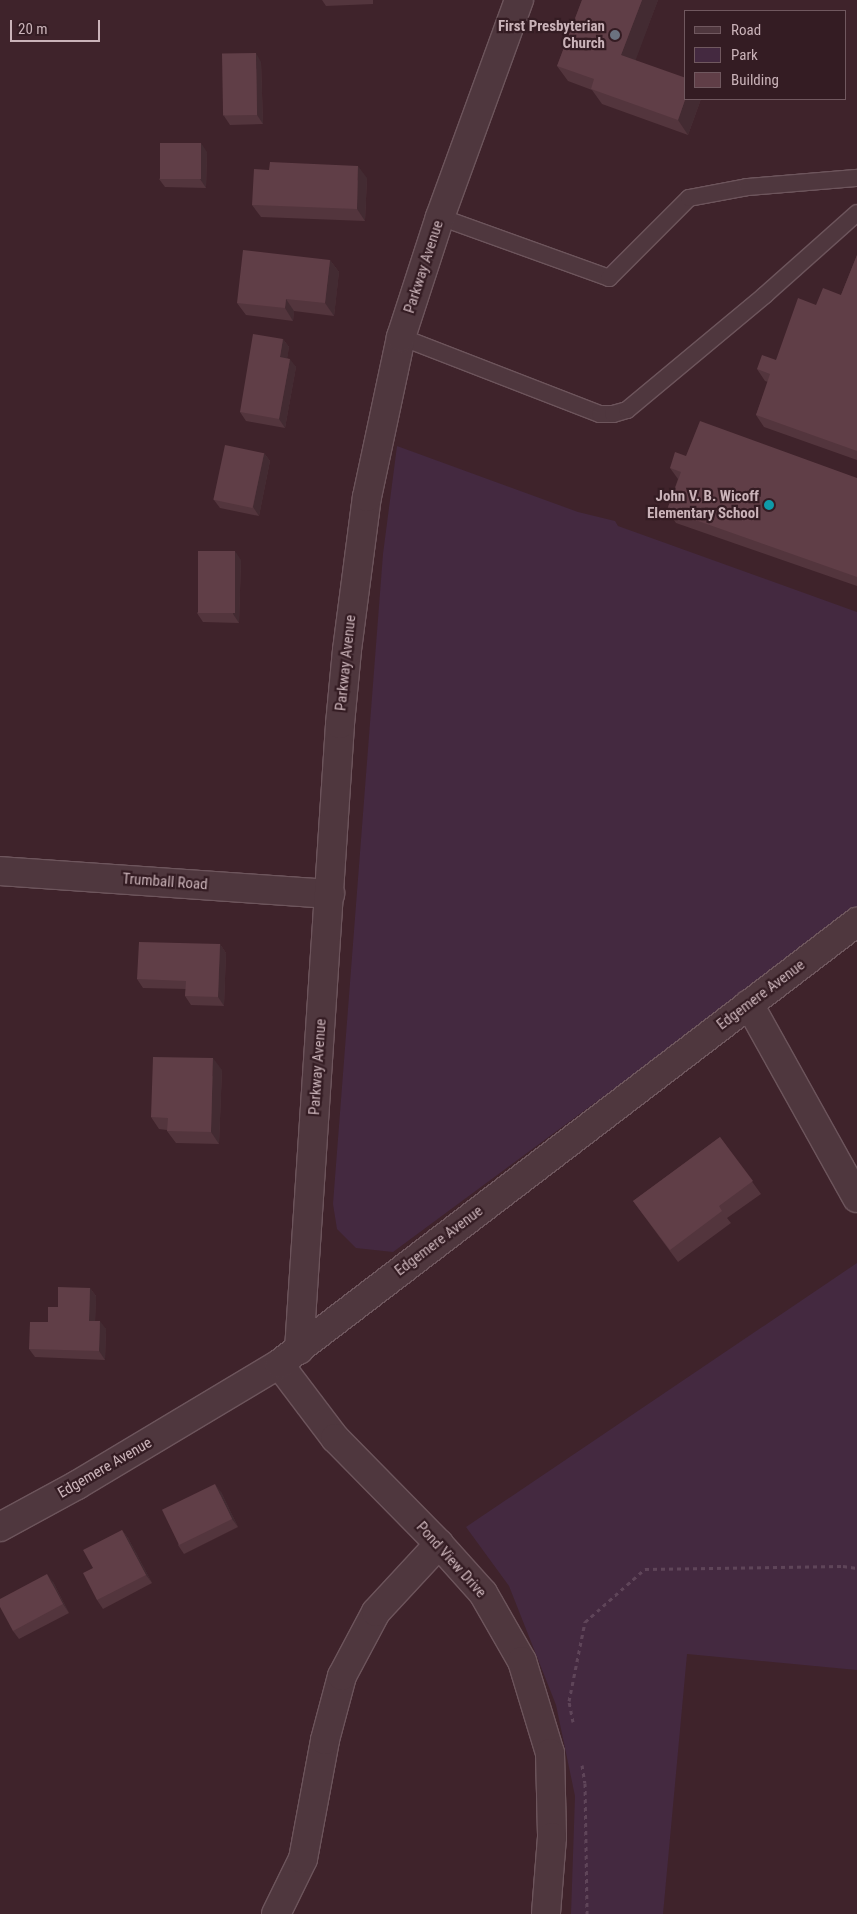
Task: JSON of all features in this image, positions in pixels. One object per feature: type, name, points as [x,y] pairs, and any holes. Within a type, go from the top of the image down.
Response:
[{"type":"street","name":"Parkway Avenue","points":[[289,1356],[330,894],[340,724],[366,497],[401,337],[440,217],[519,0]]},
{"type":"street","name":"Trumball Road","points":[[0,871],[330,894]]},
{"type":"street","name":"Edgemere Avenue","points":[[0,1527],[77,1485],[289,1356],[857,922]]},
{"type":"street","points":[[749,1004],[857,1198]]},
{"type":"street","name":"Pond View Drive","points":[[289,1356],[335,1438],[439,1544],[483,1593],[522,1661],[550,1753],[552,1837],[546,1914]]},
{"type":"street","points":[[276,1914],[303,1859],[325,1740],[342,1676],[376,1612],[439,1544]]},
{"type":"lane","points":[[440,217],[609,278],[689,198],[747,187],[857,178]]},
{"type":"lane","points":[[401,337],[600,414],[613,414],[627,410],[766,296],[857,213]]},
{"type":"path","points":[[575,1728],[570,1701],[585,1622],[645,1569],[842,1566],[857,1568]]},
{"type":"path","points":[[580,1756],[585,1782],[588,1914]]},
{"type":"green space","points":[[397,446],[578,512],[615,521],[618,526],[857,612],[857,909],[393,1252],[356,1248],[337,1229],[333,1204],[383,554]]},
{"type":"green space","points":[[857,1263],[857,1670],[687,1654],[663,1914],[571,1914],[575,1796],[556,1705],[509,1586],[466,1527]]},
{"type":"building","name":"First Presbyterian Church","points":[[582,0],[642,0],[621,55],[684,77],[685,100],[678,120],[591,89],[594,79],[557,66]]},
{"type":"building","points":[[256,53],[257,115],[223,116],[222,54]]},
{"type":"building","points":[[160,143],[201,143],[201,179],[160,179]]},
{"type":"building","points":[[270,162],[358,166],[357,209],[252,205],[254,169],[269,170]]},
{"type":"building","points":[[243,250],[330,260],[325,303],[286,299],[285,308],[237,303]]},
{"type":"building","points":[[857,255],[857,451],[756,415],[770,374],[757,369],[762,355],[776,360],[798,298],[816,305],[823,288],[841,295]]},
{"type":"building","points":[[253,334],[283,339],[280,357],[290,359],[279,419],[240,412]]},
{"type":"building","name":"John V. B. Wicoff Elementary School","points":[[700,421],[857,478],[857,577],[667,510],[681,472],[670,468],[675,452],[686,456]]},
{"type":"building","points":[[225,445],[264,453],[252,508],[213,500]]},
{"type":"building","points":[[198,551],[235,551],[235,613],[198,613]]},
{"type":"building","points":[[139,942],[220,944],[218,997],[185,996],[186,981],[137,979]]},
{"type":"building","points":[[153,1057],[213,1058],[211,1132],[167,1131],[168,1118],[151,1117]]},
{"type":"building","points":[[720,1137],[753,1181],[719,1206],[722,1211],[670,1250],[633,1201]]},
{"type":"building","points":[[58,1287],[90,1288],[89,1321],[100,1321],[99,1351],[29,1349],[30,1322],[48,1322],[48,1307],[58,1307]]},
{"type":"building","points":[[215,1484],[232,1519],[179,1545],[162,1510]]},
{"type":"building","points":[[122,1530],[146,1575],[97,1600],[83,1573],[93,1568],[83,1550]]},
{"type":"building","points":[[47,1574],[63,1604],[13,1631],[0,1607],[0,1599]]},
{"type":"place","name":"First Presbyterian Church","points":[[615,35]]},
{"type":"place","name":"John V. B. Wicoff Elementary School","points":[[769,505]]}]
